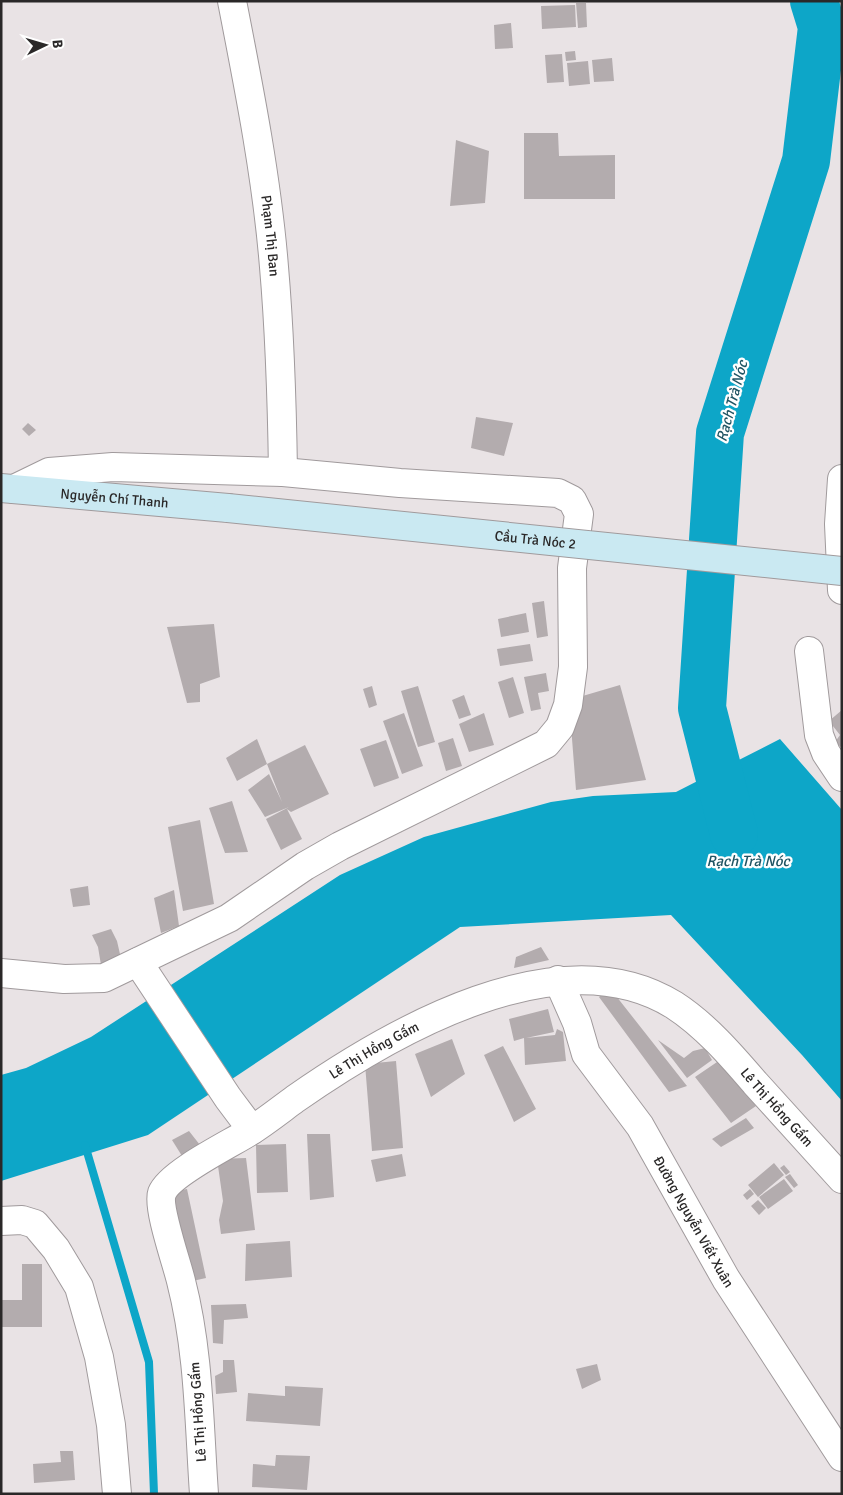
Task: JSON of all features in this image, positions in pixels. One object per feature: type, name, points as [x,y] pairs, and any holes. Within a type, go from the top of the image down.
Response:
[{"type":"main road","name":"Nguyễn Chí Thanh","points":[[8,489],[228,508]]},
{"type":"main road","name":"Cầu Trà Nóc 2","points":[[228,508],[842,571]]},
{"type":"street","name":"Phạm Thị Ban","points":[[232,1],[249,88],[274,265],[282,388],[282,472]]},
{"type":"street","points":[[1,973],[64,979],[104,978],[229,918],[304,866],[340,846],[546,744],[560,727],[568,705],[573,667],[572,568],[579,514],[572,500],[558,493],[400,483],[282,472],[113,467],[49,472],[8,489]]},
{"type":"street","points":[[842,479],[839,524],[842,590]]},
{"type":"street","points":[[809,651],[820,736],[826,753],[842,778]]},
{"type":"street","points":[[138,962],[228,1098],[252,1130]]},
{"type":"street","name":"Lê Thị Hồng Gấm","points":[[204,1494],[200,1400],[189,1313],[168,1234],[162,1193],[183,1172],[252,1130],[345,1064],[371,1049],[453,1010],[532,984],[558,980],[609,980],[647,990],[676,1006],[721,1044],[842,1179]]},
{"type":"street","name":"Đường Nguyễn Viết Xuân","points":[[558,980],[577,1023],[586,1054],[640,1126],[726,1279],[842,1457]]},
{"type":"street","points":[[1,1220],[22,1220],[35,1224],[56,1249],[79,1287],[99,1357],[111,1425],[117,1494]]},
{"type":"water","points":[[780,739],[842,810],[842,1101],[802,1055],[671,915],[460,927],[148,1135],[1,1181],[1,1075],[26,1068],[91,1037],[340,875],[424,837],[551,802],[593,796],[676,792]]},
{"type":"building","points":[[576,3],[586,3],[587,27],[578,28]]},
{"type":"building","points":[[575,5],[576,27],[542,29],[541,6]]},
{"type":"building","points":[[511,23],[513,48],[495,49],[494,25]]},
{"type":"building","points":[[575,51],[576,60],[566,61],[565,52]]},
{"type":"building","points":[[562,54],[564,82],[547,83],[545,55]]},
{"type":"building","points":[[612,58],[614,81],[594,82],[592,60]]},
{"type":"building","points":[[588,61],[590,84],[569,86],[567,63]]},
{"type":"building","points":[[524,133],[558,133],[559,156],[615,155],[615,199],[524,199]]},
{"type":"building","points":[[456,140],[489,151],[485,203],[450,206]]},
{"type":"building","points":[[476,417],[513,423],[504,456],[471,448]]},
{"type":"building","points":[[28,423],[36,430],[29,436],[22,429]]},
{"type":"building","points":[[544,601],[548,636],[537,638],[532,603]]},
{"type":"building","points":[[526,613],[529,632],[501,637],[498,619]]},
{"type":"building","points":[[214,624],[220,677],[200,684],[200,702],[187,703],[167,627]]},
{"type":"building","points":[[530,644],[533,661],[500,666],[497,649]]},
{"type":"building","points":[[546,673],[549,691],[538,693],[541,709],[531,711],[524,677]]},
{"type":"building","points":[[513,677],[524,713],[509,718],[498,682]]},
{"type":"building","points":[[620,685],[646,780],[576,790],[569,700]]},
{"type":"building","points":[[372,686],[377,705],[369,708],[363,689]]},
{"type":"building","points":[[418,686],[435,742],[418,747],[401,691]]},
{"type":"building","points":[[464,695],[471,715],[459,719],[452,700]]},
{"type":"building","points":[[842,710],[842,748],[835,742],[840,735],[829,721]]},
{"type":"building","points":[[404,713],[423,766],[402,774],[383,721]]},
{"type":"building","points":[[484,713],[494,745],[469,752],[459,724]]},
{"type":"building","points":[[453,738],[462,766],[446,771],[438,743]]},
{"type":"building","points":[[257,739],[267,764],[237,781],[226,758]]},
{"type":"building","points":[[386,740],[399,778],[374,787],[360,749]]},
{"type":"building","points":[[305,745],[329,794],[291,812],[287,809],[302,839],[281,850],[266,819],[289,807],[265,817],[248,790],[269,774],[282,802],[267,764]]},
{"type":"building","points":[[232,801],[248,852],[225,853],[209,808]]},
{"type":"building","points":[[200,820],[214,904],[183,911],[168,827]]},
{"type":"building","points":[[88,886],[90,905],[73,907],[70,889]]},
{"type":"building","points":[[174,890],[179,926],[161,933],[154,898]]},
{"type":"building","points":[[111,929],[117,941],[122,963],[102,971],[98,947],[92,935]]},
{"type":"building","points":[[541,947],[549,960],[514,968],[516,957]]},
{"type":"building","points":[[609,987],[687,1086],[669,1092],[599,997]]},
{"type":"building","points":[[548,1009],[554,1032],[526,1038],[555,1035],[557,1029],[563,1032],[566,1061],[525,1065],[524,1038],[514,1041],[509,1019]]},
{"type":"building","points":[[452,1039],[465,1074],[431,1097],[415,1054]]},
{"type":"building","points":[[658,1040],[684,1058],[693,1051],[705,1048],[712,1060],[687,1078]]},
{"type":"building","points":[[503,1046],[536,1109],[514,1122],[484,1055]]},
{"type":"building","points":[[720,1060],[756,1106],[731,1123],[695,1077]]},
{"type":"building","points":[[396,1061],[403,1148],[372,1151],[365,1064]]},
{"type":"building","points":[[746,1118],[754,1128],[721,1147],[712,1139]]},
{"type":"building","points":[[189,1131],[200,1145],[182,1156],[172,1140]]},
{"type":"building","points":[[307,1134],[330,1134],[334,1197],[310,1200]]},
{"type":"building","points":[[286,1144],[288,1192],[257,1193],[256,1145]]},
{"type":"building","points":[[402,1154],[406,1176],[376,1182],[371,1160]]},
{"type":"building","points":[[246,1158],[255,1230],[221,1234],[219,1220],[223,1201],[217,1159]]},
{"type":"building","points":[[774,1163],[784,1175],[758,1197],[748,1185]]},
{"type":"building","points":[[784,1165],[790,1172],[786,1175],[780,1168]]},
{"type":"building","points":[[790,1174],[798,1185],[794,1188],[785,1177]]},
{"type":"building","points":[[784,1179],[793,1191],[768,1209],[759,1197]]},
{"type":"building","points":[[187,1189],[206,1278],[188,1282],[166,1193]]},
{"type":"building","points":[[750,1189],[754,1194],[747,1200],[743,1195]]},
{"type":"building","points":[[758,1200],[766,1208],[759,1215],[751,1206]]},
{"type":"building","points":[[290,1241],[292,1277],[245,1281],[246,1244]]},
{"type":"building","points":[[22,1264],[42,1264],[42,1327],[1,1327],[1,1300],[22,1300]]},
{"type":"building","points":[[246,1304],[248,1318],[224,1320],[223,1344],[213,1343],[211,1305]]},
{"type":"building","points":[[223,1360],[234,1360],[237,1392],[216,1394],[215,1376],[223,1372]]},
{"type":"building","points":[[597,1364],[601,1380],[582,1389],[576,1369]]},
{"type":"building","points":[[285,1386],[323,1388],[320,1426],[246,1421],[248,1393],[285,1396]]},
{"type":"building","points":[[60,1451],[73,1451],[75,1480],[34,1483],[33,1464],[61,1462]]},
{"type":"building","points":[[276,1455],[310,1456],[307,1490],[252,1487],[253,1464],[275,1466]]},
{"type":"waterway","name":"Rạch Trà Nóc","points":[[734,834],[702,708],[720,433],[806,161],[822,27],[814,1]]},
{"type":"waterway","points":[[85,1145],[149,1362],[154,1494]]}]
